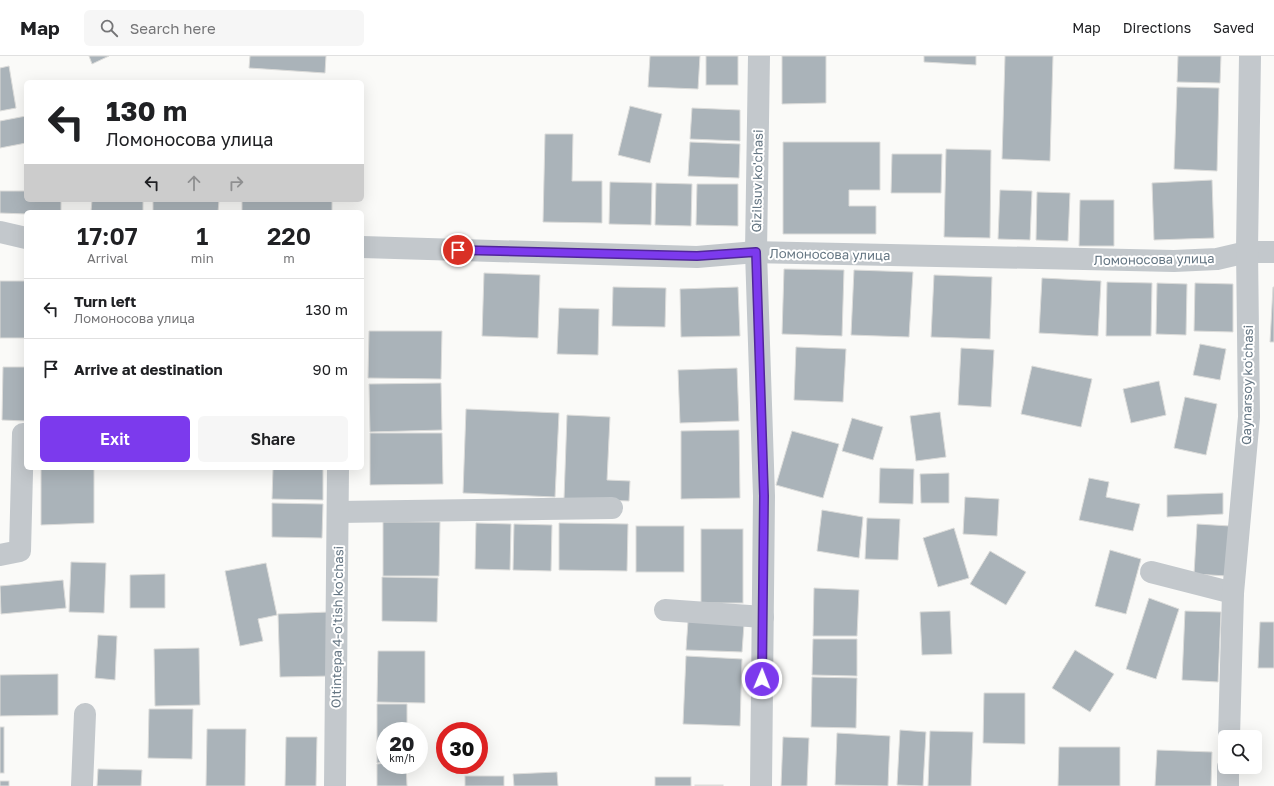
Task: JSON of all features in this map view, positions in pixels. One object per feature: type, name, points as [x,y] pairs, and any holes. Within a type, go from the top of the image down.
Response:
[{"type":"street","name":"Qizilsuv ko'chasi","points":[[759,56],[756,252],[764,496],[761,786]]},
{"type":"street","name":"Qaynarsoy koʻchasi","points":[[1229,730],[1233,593],[1249,417],[1247,252],[1250,56]]},
{"type":"street","points":[[0,232],[24,238]]},
{"type":"street","name":"Ломоносова улица","points":[[364,247],[697,256],[756,252],[1174,261],[1217,259],[1247,252],[1274,252]]},
{"type":"street","points":[[0,555],[20,551],[23,434]]},
{"type":"street","name":"Oltintepa 4-o'tish ko'chasi","points":[[335,786],[338,470]]},
{"type":"street","points":[[338,512],[612,508]]},
{"type":"street","points":[[1151,572],[1233,593]]},
{"type":"street","points":[[665,610],[763,617]]},
{"type":"street","points":[[82,786],[85,714]]},
{"type":"street","points":[[1228,774],[1228,786]]},
{"type":"building","points":[[89,56],[109,56],[92,64]]},
{"type":"building","points":[[250,56],[326,56],[325,73],[249,68]]},
{"type":"building","points":[[650,56],[700,56],[698,89],[648,87]]},
{"type":"building","points":[[706,56],[738,56],[738,85],[706,85]]},
{"type":"building","points":[[782,56],[826,56],[826,103],[782,104]]},
{"type":"building","points":[[924,56],[976,56],[976,65],[924,62]]},
{"type":"building","points":[[1005,56],[1053,56],[1050,161],[1002,159]]},
{"type":"building","points":[[1178,56],[1221,56],[1220,83],[1177,82]]},
{"type":"building","points":[[9,66],[16,108],[0,111],[0,68]]},
{"type":"building","points":[[1177,87],[1219,88],[1217,171],[1174,169]]},
{"type":"building","points":[[630,106],[662,114],[650,163],[618,155]]},
{"type":"building","points":[[692,108],[740,110],[740,141],[690,139]]},
{"type":"building","points":[[24,116],[24,143],[0,148],[0,121]]},
{"type":"building","points":[[545,134],[573,134],[572,181],[602,181],[602,223],[543,222]]},
{"type":"building","points":[[690,142],[740,144],[739,178],[688,176]]},
{"type":"building","points":[[783,142],[880,142],[880,190],[849,190],[849,206],[876,206],[876,234],[783,234]]},
{"type":"building","points":[[946,149],[991,150],[990,238],[944,237]]},
{"type":"building","points":[[892,154],[942,154],[941,193],[891,193]]},
{"type":"building","points":[[1212,180],[1214,238],[1154,240],[1152,183]]},
{"type":"building","points":[[610,182],[652,183],[651,225],[609,224]]},
{"type":"building","points":[[656,183],[692,184],[691,226],[655,225]]},
{"type":"building","points":[[697,184],[738,184],[738,226],[696,225]]},
{"type":"building","points":[[1000,190],[1032,191],[1030,240],[998,239]]},
{"type":"building","points":[[0,191],[24,191],[24,202],[61,202],[61,210],[24,210],[24,214],[0,213]]},
{"type":"building","points":[[1037,192],[1070,193],[1068,241],[1036,240]]},
{"type":"building","points":[[1080,200],[1114,200],[1114,246],[1079,246]]},
{"type":"building","points":[[92,202],[143,202],[143,210],[91,210]]},
{"type":"building","points":[[153,202],[219,202],[218,210],[153,210]]},
{"type":"building","points":[[242,202],[332,202],[332,210],[242,210]]},
{"type":"building","points":[[784,269],[844,270],[842,336],[782,334]]},
{"type":"building","points":[[854,270],[913,272],[909,337],[851,335]]},
{"type":"building","points":[[484,273],[540,275],[538,338],[482,336]]},
{"type":"building","points":[[934,275],[992,277],[990,339],[931,337]]},
{"type":"building","points":[[1042,278],[1101,281],[1098,336],[1039,333]]},
{"type":"building","points":[[0,281],[24,281],[24,338],[0,338]]},
{"type":"building","points":[[1107,282],[1152,283],[1151,336],[1106,336]]},
{"type":"building","points":[[1157,283],[1187,284],[1186,335],[1156,334]]},
{"type":"building","points":[[1195,283],[1233,284],[1233,332],[1194,331]]},
{"type":"building","points":[[613,287],[666,288],[665,327],[612,326]]},
{"type":"building","points":[[738,287],[740,336],[681,337],[680,289]]},
{"type":"building","points":[[1273,287],[1274,342],[1270,342]]},
{"type":"building","points":[[559,308],[599,309],[598,355],[557,354]]},
{"type":"building","points":[[369,331],[442,331],[441,379],[368,378]]},
{"type":"building","points":[[1200,344],[1226,349],[1220,380],[1193,375]]},
{"type":"building","points":[[796,347],[846,349],[843,402],[794,400]]},
{"type":"building","points":[[961,348],[994,350],[991,407],[958,405]]},
{"type":"building","points":[[1032,366],[1092,379],[1081,427],[1021,414]]},
{"type":"building","points":[[3,367],[24,367],[24,421],[2,420]]},
{"type":"building","points":[[737,368],[739,421],[680,423],[678,370]]},
{"type":"building","points":[[1159,381],[1166,415],[1131,423],[1123,389]]},
{"type":"building","points":[[441,383],[442,430],[370,432],[369,384]]},
{"type":"building","points":[[1185,397],[1217,404],[1206,455],[1174,448]]},
{"type":"building","points":[[466,409],[559,413],[555,497],[463,493]]},
{"type":"building","points":[[940,412],[946,457],[916,461],[910,416]]},
{"type":"building","points":[[567,415],[610,417],[607,480],[630,481],[629,501],[564,499]]},
{"type":"building","points":[[852,418],[883,427],[873,460],[842,451]]},
{"type":"building","points":[[739,430],[740,498],[681,499],[681,431]]},
{"type":"building","points":[[792,431],[839,444],[823,498],[776,485]]},
{"type":"building","points":[[370,433],[442,433],[443,484],[370,485]]},
{"type":"building","points":[[880,468],[914,469],[913,504],[879,503]]},
{"type":"building","points":[[41,470],[94,470],[94,523],[41,525]]},
{"type":"building","points":[[273,470],[323,470],[323,500],[272,499]]},
{"type":"building","points":[[949,473],[949,503],[921,503],[920,474]]},
{"type":"building","points":[[1089,478],[1109,482],[1106,497],[1140,504],[1133,531],[1079,520]]},
{"type":"building","points":[[1223,493],[1223,514],[1167,517],[1167,495]]},
{"type":"building","points":[[965,497],[999,499],[997,536],[963,534]]},
{"type":"building","points":[[272,503],[323,504],[322,538],[272,537]]},
{"type":"building","points":[[822,510],[863,517],[859,558],[817,551]]},
{"type":"building","points":[[867,518],[900,519],[898,560],[865,559]]},
{"type":"building","points":[[383,522],[440,522],[439,576],[383,576]]},
{"type":"building","points":[[476,523],[511,524],[510,570],[475,569]]},
{"type":"building","points":[[559,523],[628,524],[627,571],[559,570]]},
{"type":"building","points":[[514,524],[552,525],[551,571],[513,570]]},
{"type":"building","points":[[1197,524],[1230,526],[1227,576],[1194,574]]},
{"type":"building","points":[[636,526],[684,526],[684,572],[636,572]]},
{"type":"building","points":[[954,528],[969,578],[938,587],[923,538]]},
{"type":"building","points":[[701,529],[743,529],[743,603],[701,603]]},
{"type":"building","points":[[1110,550],[1141,559],[1126,614],[1095,606]]},
{"type":"building","points":[[990,551],[1026,572],[1006,605],[970,584]]},
{"type":"building","points":[[71,562],[106,563],[104,613],[69,612]]},
{"type":"building","points":[[266,563],[277,615],[258,619],[263,641],[240,646],[225,571]]},
{"type":"building","points":[[165,574],[165,608],[130,608],[130,575]]},
{"type":"building","points":[[382,577],[438,578],[437,622],[382,621]]},
{"type":"building","points":[[63,580],[66,608],[1,614],[0,586]]},
{"type":"building","points":[[814,588],[859,590],[857,636],[813,636]]},
{"type":"building","points":[[1149,598],[1179,609],[1156,679],[1126,669]]},
{"type":"building","points":[[950,611],[952,654],[922,655],[920,612]]},
{"type":"building","points":[[1185,611],[1221,612],[1218,682],[1182,680]]},
{"type":"building","points":[[329,612],[331,676],[280,677],[278,614]]},
{"type":"building","points":[[688,621],[744,624],[742,652],[686,650]]},
{"type":"building","points":[[1260,622],[1274,622],[1274,668],[1258,668]]},
{"type":"building","points":[[98,635],[117,636],[115,680],[95,678]]},
{"type":"building","points":[[813,639],[857,639],[857,676],[812,675]]},
{"type":"building","points":[[199,648],[200,705],[155,706],[154,649]]},
{"type":"building","points":[[1075,650],[1114,674],[1090,712],[1052,688]]},
{"type":"building","points":[[378,651],[425,651],[425,703],[377,702]]},
{"type":"building","points":[[686,656],[742,659],[740,726],[683,724]]},
{"type":"building","points":[[58,674],[58,715],[0,716],[0,675]]},
{"type":"building","points":[[812,677],[857,678],[856,728],[811,727]]},
{"type":"building","points":[[984,693],[1025,693],[1025,744],[983,743]]},
{"type":"building","points":[[377,704],[407,704],[407,722],[377,722]]},
{"type":"building","points":[[149,709],[193,709],[192,759],[148,758]]},
{"type":"building","points":[[0,727],[4,727],[4,773],[0,773]]},
{"type":"building","points":[[207,729],[246,729],[245,786],[206,786]]},
{"type":"building","points":[[900,730],[926,732],[923,786],[897,785]]},
{"type":"building","points":[[930,731],[973,732],[971,786],[928,786]]},
{"type":"building","points":[[837,733],[890,736],[888,786],[835,785]]},
{"type":"building","points":[[286,737],[317,737],[316,786],[285,786]]},
{"type":"building","points":[[783,737],[809,738],[807,786],[781,786]]},
{"type":"building","points":[[1059,747],[1120,747],[1120,786],[1058,786]]},
{"type":"building","points":[[1157,750],[1212,752],[1211,786],[1155,786]]},
{"type":"building","points":[[98,769],[142,770],[141,786],[97,786]]},
{"type":"building","points":[[557,772],[558,786],[514,786],[513,774]]},
{"type":"building","points":[[377,774],[406,774],[407,786],[377,786]]},
{"type":"building","points":[[465,776],[504,776],[504,786],[465,786]]},
{"type":"building","points":[[655,777],[691,777],[691,786],[655,786]]},
{"type":"building","points":[[0,781],[9,781],[9,786],[0,786]]},
{"type":"building","points":[[723,785],[723,786],[695,786]]},
{"type":"route","points":[[458,250],[697,256],[756,252],[764,496],[762,679]]}]
